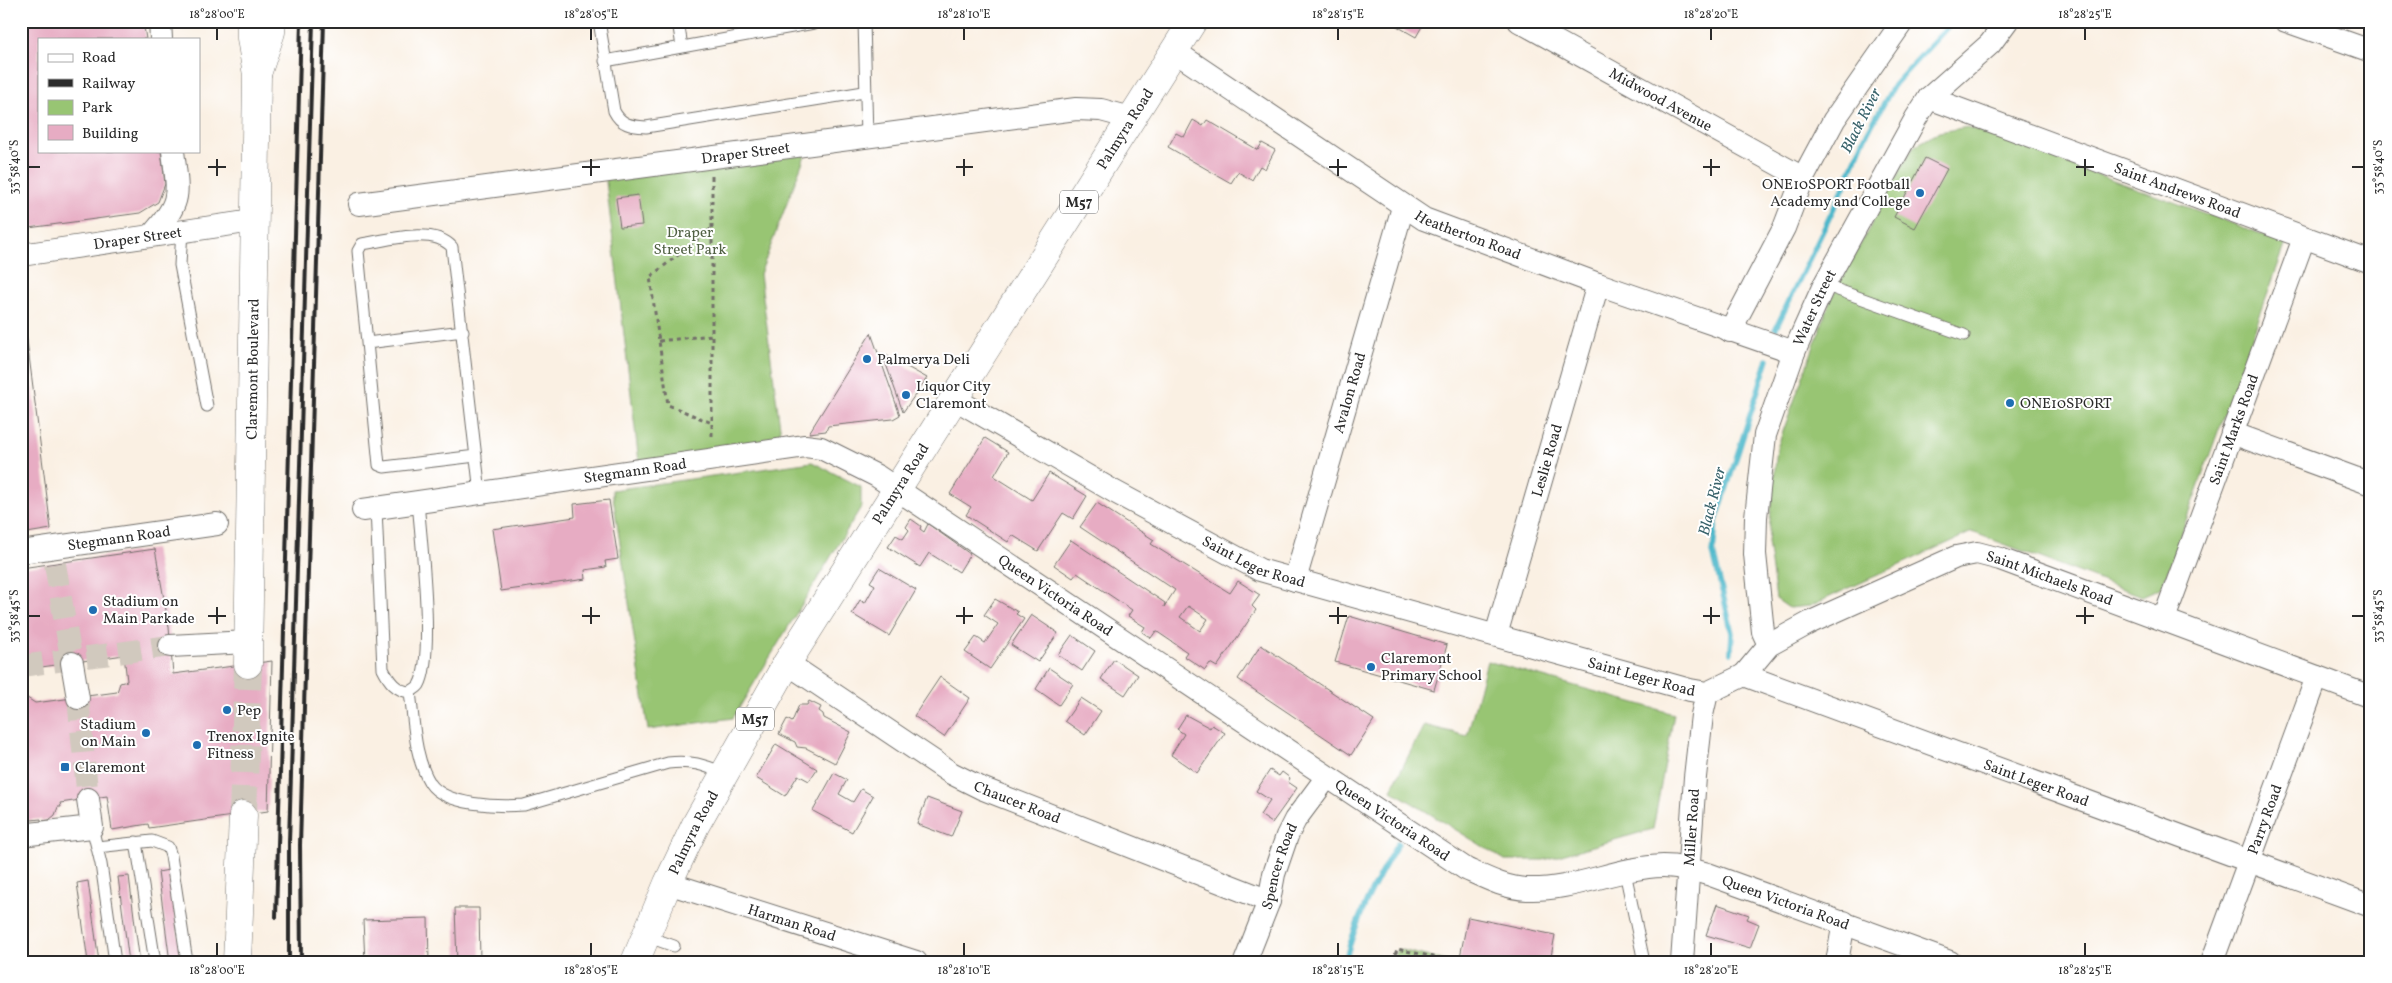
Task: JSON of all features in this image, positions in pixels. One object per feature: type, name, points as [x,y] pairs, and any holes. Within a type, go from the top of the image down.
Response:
[{"type":"main road","name":"Claremont Boulevard","points":[[248,653],[253,221],[257,75],[251,38],[251,21]]},
{"type":"main road","name":"Claremont Boulevard","points":[[257,75],[271,32],[272,21]]},
{"type":"main road","name":"Palmyra Road","points":[[635,962],[668,882],[696,824],[787,663],[1193,21]]},
{"type":"main road","points":[[237,962],[243,815]]},
{"type":"street","points":[[160,21],[161,38]]},
{"type":"street","name":"Midwood Avenue","points":[[1519,21],[1803,178]]},
{"type":"street","points":[[1730,331],[1784,228],[1803,178],[1845,102],[1903,21]]},
{"type":"street","name":"Water Street","points":[[1769,645],[1763,632],[1755,554],[1756,517],[1765,435],[1794,352],[1824,285],[1916,118],[1929,98],[1990,44],[2008,21]]},
{"type":"street","points":[[2286,21],[2371,52]]},
{"type":"street","name":"Heatherton Road","points":[[1174,51],[1403,207],[1424,219],[1598,284],[1794,352]]},
{"type":"street","name":"Saint Andrews Road","points":[[1929,98],[2371,262]]},
{"type":"street","name":"Draper Street","points":[[359,204],[1076,109],[1101,110],[1131,118]]},
{"type":"street","points":[[152,234],[175,206],[178,194],[173,152]]},
{"type":"street","name":"Avalon Road","points":[[1294,580],[1403,207]]},
{"type":"street","name":"Draper Street","points":[[21,255],[152,234],[253,221]]},
{"type":"street","name":"Saint Marks Road","points":[[2164,619],[2304,238]]},
{"type":"street","name":"Leslie Road","points":[[1496,635],[1598,284]]},
{"type":"street","name":"Saint Leger Road","points":[[954,398],[1244,563],[1294,580],[1680,688],[1707,693],[1744,675],[2371,906]]},
{"type":"street","points":[[2232,433],[2371,484]]},
{"type":"street","name":"Stegmann Road","points":[[370,509],[805,446],[821,448],[850,461],[898,489]]},
{"type":"street","name":"Queen Victoria Road","points":[[898,489],[1326,777],[1466,869],[1493,882],[1509,886],[1542,889],[1660,866],[1689,869],[1844,922],[1950,962]]},
{"type":"street","name":"Stegmann Road","points":[[21,552],[54,556],[217,524]]},
{"type":"street","name":"Saint Michaels Road","points":[[1744,675],[1769,645],[1811,622],[1956,557],[1977,553],[2000,559],[2371,697]]},
{"type":"street","points":[[170,646],[248,653]]},
{"type":"street","points":[[72,663],[78,698]]},
{"type":"street","name":"Chaucer Road","points":[[787,663],[951,773],[982,788],[1269,901]]},
{"type":"street","name":"Parry Road","points":[[2212,962],[2317,676]]},
{"type":"street","name":"Miller Road","points":[[1682,962],[1695,777],[1702,711],[1707,693]]},
{"type":"street","name":"Spencer Road","points":[[1245,962],[1269,901],[1274,874],[1287,836],[1295,820],[1326,777]]},
{"type":"street","points":[[21,835],[95,837],[88,799]]},
{"type":"street","name":"Harman Road","points":[[668,882],[916,962]]},
{"type":"street","points":[[1836,962],[1844,922]]},
{"type":"lane","points":[[599,21],[614,111],[618,119],[633,126],[646,127],[864,92]]},
{"type":"lane","points":[[678,21],[682,47]]},
{"type":"lane","points":[[605,61],[825,21]]},
{"type":"lane","points":[[864,21],[864,92],[867,137]]},
{"type":"lane","points":[[182,230],[180,265],[207,406]]},
{"type":"lane","points":[[476,456],[384,467],[380,465],[359,246],[362,244],[415,236],[437,236],[446,240],[452,247],[463,331],[480,493]]},
{"type":"lane","points":[[1824,285],[1964,335]]},
{"type":"lane","points":[[367,343],[463,331]]},
{"type":"lane","points":[[370,509],[383,669],[394,685],[400,690],[410,692],[418,686],[424,672],[427,647],[418,502]]},
{"type":"lane","points":[[410,692],[422,766],[431,784],[453,799],[480,805],[524,805],[668,763],[683,761],[697,763],[724,773]]},
{"type":"lane","points":[[115,962],[101,864],[95,837],[161,844],[168,847],[187,962]]},
{"type":"lane","points":[[136,842],[155,962]]},
{"type":"lane","points":[[1625,872],[1644,962]]},
{"type":"lane","points":[[646,936],[674,946]]},
{"type":"path","points":[[712,158],[712,460]]},
{"type":"path","points":[[712,229],[650,278],[668,405],[712,423]]},
{"type":"path","points":[[659,341],[712,335]]},
{"type":"path","points":[[1393,962],[1397,949],[1457,962]]},
{"type":"green space","name":"ONE10SPORT","points":[[1968,127],[2286,243],[2162,587],[2142,596],[1972,532],[1810,606],[1789,608],[1776,599],[1768,542],[1777,448],[1831,299],[1913,147],[1939,132]]},
{"type":"green space","name":"Draper Street Park","points":[[809,145],[760,274],[783,450],[640,471],[605,173]]},
{"type":"green space","points":[[812,462],[861,487],[861,507],[733,718],[648,730],[612,490]]},
{"type":"green space","points":[[1487,661],[1674,714],[1653,829],[1544,860],[1505,860],[1391,790],[1424,725],[1467,736]]},
{"type":"green space","points":[[1397,949],[1450,962],[1393,962]]},
{"type":"building","points":[[21,21],[143,21],[146,38],[38,38],[38,152],[161,152],[165,184],[158,202],[140,213],[21,229]]},
{"type":"building","points":[[1388,21],[1425,21],[1416,37]]},
{"type":"building","points":[[1193,120],[1203,126],[1207,120],[1258,150],[1262,143],[1275,150],[1265,169],[1260,166],[1252,180],[1238,172],[1231,183],[1168,147],[1176,133],[1184,137]]},
{"type":"building","name":"ONE10SPORT Football Academy and College","points":[[1925,158],[1947,169],[1915,228],[1894,217]]},
{"type":"building","points":[[638,195],[642,225],[620,227],[616,198]]},
{"type":"building","points":[[21,293],[51,529],[21,534]]},
{"type":"building","name":"Palmerya Deli","points":[[871,333],[900,415],[893,419],[828,426],[826,431],[809,433]]},
{"type":"building","name":"Liquor City Claremont","points":[[882,353],[927,378],[903,412]]},
{"type":"building","points":[[985,438],[1008,452],[994,476],[1032,500],[1049,473],[1087,496],[1073,519],[1063,513],[1038,551],[1012,535],[1008,542],[966,515],[971,507],[950,494]]},
{"type":"building","points":[[609,500],[618,559],[605,561],[606,567],[585,570],[586,579],[501,591],[492,529],[575,517],[574,504]]},
{"type":"building","points":[[1097,503],[1154,540],[1151,544],[1230,593],[1238,581],[1260,595],[1252,606],[1256,610],[1217,667],[1210,663],[1205,670],[1184,656],[1187,652],[1156,631],[1151,638],[1142,632],[1145,627],[1128,616],[1132,610],[1077,573],[1073,578],[1054,565],[1071,540],[1165,603],[1164,607],[1175,590],[1080,527]],"holes":[[[1188,606],[1208,619],[1200,631],[1180,617]]]},
{"type":"building","points":[[911,519],[921,526],[920,529],[924,532],[928,524],[970,554],[959,572],[929,553],[920,567],[888,547],[896,535],[903,539],[909,530],[906,527]]},
{"type":"building","name":"Stadium on Main","points":[[155,549],[169,627],[173,674],[272,661],[268,811],[149,828],[148,824],[112,830],[107,796],[60,803],[61,807],[58,807],[55,815],[49,820],[21,821],[21,694],[35,703],[117,692],[120,683],[127,681],[124,655],[21,670],[21,568]]},
{"type":"building","points":[[879,568],[916,590],[889,636],[852,614],[860,600],[865,603],[875,585],[870,582]]},
{"type":"building","points":[[995,599],[1018,612],[1016,614],[1024,619],[990,669],[965,652],[976,637],[985,643],[998,624],[984,615]]},
{"type":"building","points":[[1031,615],[1058,633],[1038,662],[1011,645]]},
{"type":"building","points":[[1349,616],[1447,645],[1434,690],[1335,662]]},
{"type":"building","points":[[1072,635],[1095,651],[1082,671],[1058,655]]},
{"type":"building","points":[[1261,645],[1374,720],[1351,755],[1238,679]]},
{"type":"building","points":[[1114,659],[1138,675],[1125,695],[1101,679]]},
{"type":"building","points":[[1049,668],[1073,684],[1059,705],[1036,689]]},
{"type":"building","points":[[940,677],[970,698],[944,737],[914,716]]},
{"type":"building","points":[[1081,698],[1101,711],[1085,735],[1065,721]]},
{"type":"building","points":[[809,701],[821,707],[819,711],[823,714],[824,718],[851,732],[835,763],[806,748],[797,747],[795,742],[779,734],[787,719],[792,722],[799,705],[807,705]]},
{"type":"building","points":[[1186,715],[1210,728],[1212,725],[1225,733],[1197,773],[1171,755],[1184,734],[1177,729]]},
{"type":"building","points":[[776,744],[817,769],[809,781],[798,775],[785,796],[756,778]]},
{"type":"building","points":[[1270,770],[1279,776],[1282,772],[1290,778],[1288,782],[1297,788],[1272,823],[1260,815],[1270,800],[1256,791]]},
{"type":"building","points":[[834,773],[847,780],[839,794],[853,802],[861,789],[873,796],[852,832],[813,811]]},
{"type":"building","points":[[927,798],[962,811],[951,837],[917,824]]},
{"type":"building","points":[[169,870],[182,962],[170,962],[158,872]]},
{"type":"building","points":[[129,876],[140,962],[129,962],[118,877]]},
{"type":"building","points":[[88,881],[99,962],[88,962],[77,883]]},
{"type":"building","points":[[1717,904],[1749,915],[1747,919],[1759,924],[1750,948],[1706,935]]},
{"type":"building","points":[[455,908],[479,908],[480,962],[457,962]]},
{"type":"building","points":[[1468,917],[1555,935],[1550,962],[1459,962]]},
{"type":"building","points":[[428,918],[429,962],[365,962],[363,920]]},
{"type":"waterway","name":"Black River","points":[[1776,328],[1845,185],[1863,141],[1894,85],[1953,21]]},
{"type":"waterway","name":"Black River","points":[[1731,652],[1732,633],[1713,552],[1716,521],[1768,359]]},
{"type":"waterway","name":"Black River","points":[[1345,962],[1349,946],[1367,901],[1398,843]]},
{"type":"tunnel","points":[[55,564],[72,663]]},
{"type":"tunnel","points":[[21,666],[170,646]]},
{"type":"tunnel","points":[[243,815],[248,664]]},
{"type":"tunnel","points":[[78,698],[88,799]]},
{"type":"railway","points":[[276,917],[301,21]]},
{"type":"railway","points":[[289,962],[289,842],[313,21]]},
{"type":"railway","points":[[301,962],[300,845],[324,21]]},
{"type":"place","name":"ONE10SPORT Football Academy and College","points":[[1920,193]]},
{"type":"place","name":"Palmerya Deli","points":[[867,359]]},
{"type":"place","name":"Liquor City Claremont","points":[[906,395]]},
{"type":"place","name":"ONE10SPORT","points":[[2010,403]]},
{"type":"place","name":"Stadium on Main Parkade","points":[[93,610]]},
{"type":"place","name":"Claremont Primary School","points":[[1371,667]]},
{"type":"place","name":"Pep","points":[[227,710]]},
{"type":"place","name":"Stadium on Main","points":[[146,733]]},
{"type":"place","name":"Trenox Ignite Fitness","points":[[197,745]]},
{"type":"place","name":"Claremont","points":[[65,767]]}]
